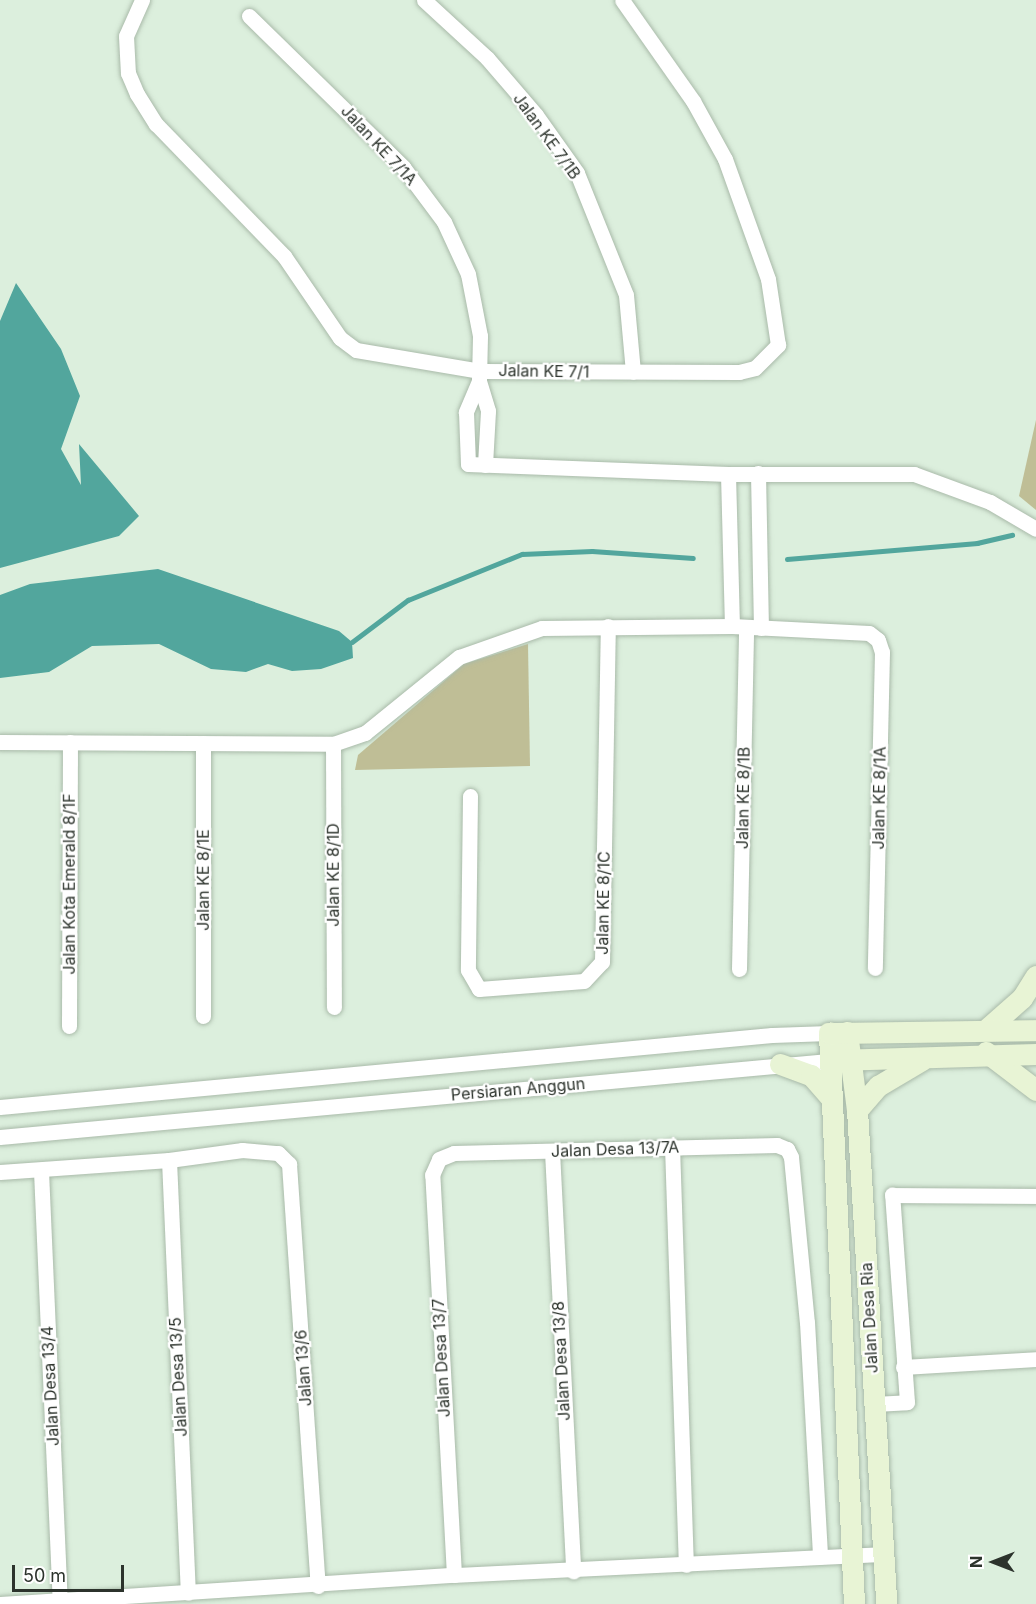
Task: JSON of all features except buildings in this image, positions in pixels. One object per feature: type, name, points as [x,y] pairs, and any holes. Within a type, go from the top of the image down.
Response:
[{"type":"main road","points":[[988,1028],[1022,998],[1036,976]]},
{"type":"main road","name":"Persiaran Anggun","points":[[838,1033],[988,1028],[1036,1030]]},
{"type":"main road","name":"Jalan Desa Ria","points":[[838,1033],[850,1058],[857,1110],[886,1604]]},
{"type":"main road","name":"Jalan Desa Ria","points":[[838,1033],[829,1060],[854,1604]]},
{"type":"main road","points":[[986,1052],[1036,1090]]},
{"type":"main road","name":"Persiaran Anggun","points":[[829,1060],[923,1059],[986,1052],[1036,1054]]},
{"type":"main road","points":[[857,1110],[878,1086],[923,1059]]},
{"type":"main road","points":[[780,1064],[811,1075],[831,1098]]},
{"type":"street","name":"Jalan KE 7/1","points":[[142,0],[126,36],[128,73],[137,94],[156,124],[284,256],[340,338],[356,350],[480,376],[739,372],[755,368],[778,345],[768,279],[725,159],[693,101],[622,0]]},
{"type":"street","name":"Jalan KE 7/1B","points":[[424,0],[494,66],[536,115],[577,173],[626,295],[633,372]]},
{"type":"street","name":"Jalan KE 7/1A","points":[[249,16],[402,167],[444,222],[468,274],[480,336],[480,376]]},
{"type":"street","points":[[480,376],[466,412],[468,464],[728,474],[914,474],[990,502],[1036,528]]},
{"type":"street","points":[[480,376],[488,411],[485,465]]},
{"type":"street","points":[[746,627],[759,579],[758,473]]},
{"type":"street","points":[[728,474],[731,580],[746,627]]},
{"type":"street","name":"Jalan KE 8/1C","points":[[470,796],[468,970],[479,989],[584,981],[602,962],[608,626]]},
{"type":"street","points":[[0,742],[333,744],[364,733],[459,657],[542,628],[746,627]]},
{"type":"street","name":"Jalan KE 8/1A","points":[[746,627],[869,633],[878,640],[882,652],[875,968]]},
{"type":"street","name":"Jalan KE 8/1B","points":[[738,969],[746,627]]},
{"type":"street","name":"Jalan Kota Emerald 8/1F","points":[[69,742],[69,1026]]},
{"type":"street","name":"Jalan KE 8/1E","points":[[203,743],[203,1016]]},
{"type":"street","name":"Jalan KE 8/1D","points":[[333,744],[334,1007]]},
{"type":"street","name":"Persiaran Anggun","points":[[0,1107],[760,1036],[838,1033]]},
{"type":"street","name":"Persiaran Anggun","points":[[0,1137],[829,1060]]},
{"type":"street","name":"Jalan Desa 13/7A","points":[[454,1153],[672,1146],[777,1145],[787,1149],[791,1157],[807,1322],[820,1557]]},
{"type":"street","points":[[672,1146],[686,1565]]},
{"type":"street","name":"Jalan 13/6","points":[[169,1161],[242,1150],[278,1154],[289,1164],[318,1586]]},
{"type":"street","name":"Jalan Desa 13/8","points":[[552,1151],[573,1572]]},
{"type":"street","name":"Jalan Desa 13/7","points":[[454,1153],[439,1160],[432,1174],[454,1575]]},
{"type":"street","points":[[0,1172],[169,1161]]},
{"type":"street","name":"Jalan Desa 13/5","points":[[169,1161],[188,1593]]},
{"type":"street","name":"Jalan Desa 13/4","points":[[40,1171],[60,1600]]},
{"type":"street","points":[[874,1404],[907,1401],[892,1195],[1036,1196]]},
{"type":"street","points":[[903,1367],[1036,1359]]},
{"type":"street","points":[[0,1604],[318,1586],[454,1575],[573,1572],[883,1554]]},
{"type":"green space","points":[[1036,420],[1036,510],[1019,496]]},
{"type":"green space","points":[[528,644],[530,766],[355,770],[358,755],[464,664]]},
{"type":"water","points":[[16,283],[61,349],[80,396],[61,449],[81,485],[79,444],[139,516],[119,536],[0,568],[0,321]]},
{"type":"water","points":[[158,569],[339,631],[352,642],[353,658],[321,669],[292,671],[268,664],[246,672],[211,669],[159,644],[92,646],[49,672],[0,678],[0,595],[30,584]]},
{"type":"waterway","points":[[787,559],[977,543],[1012,535]]},
{"type":"waterway","points":[[352,642],[408,600],[522,554],[592,551],[693,558]]}]
